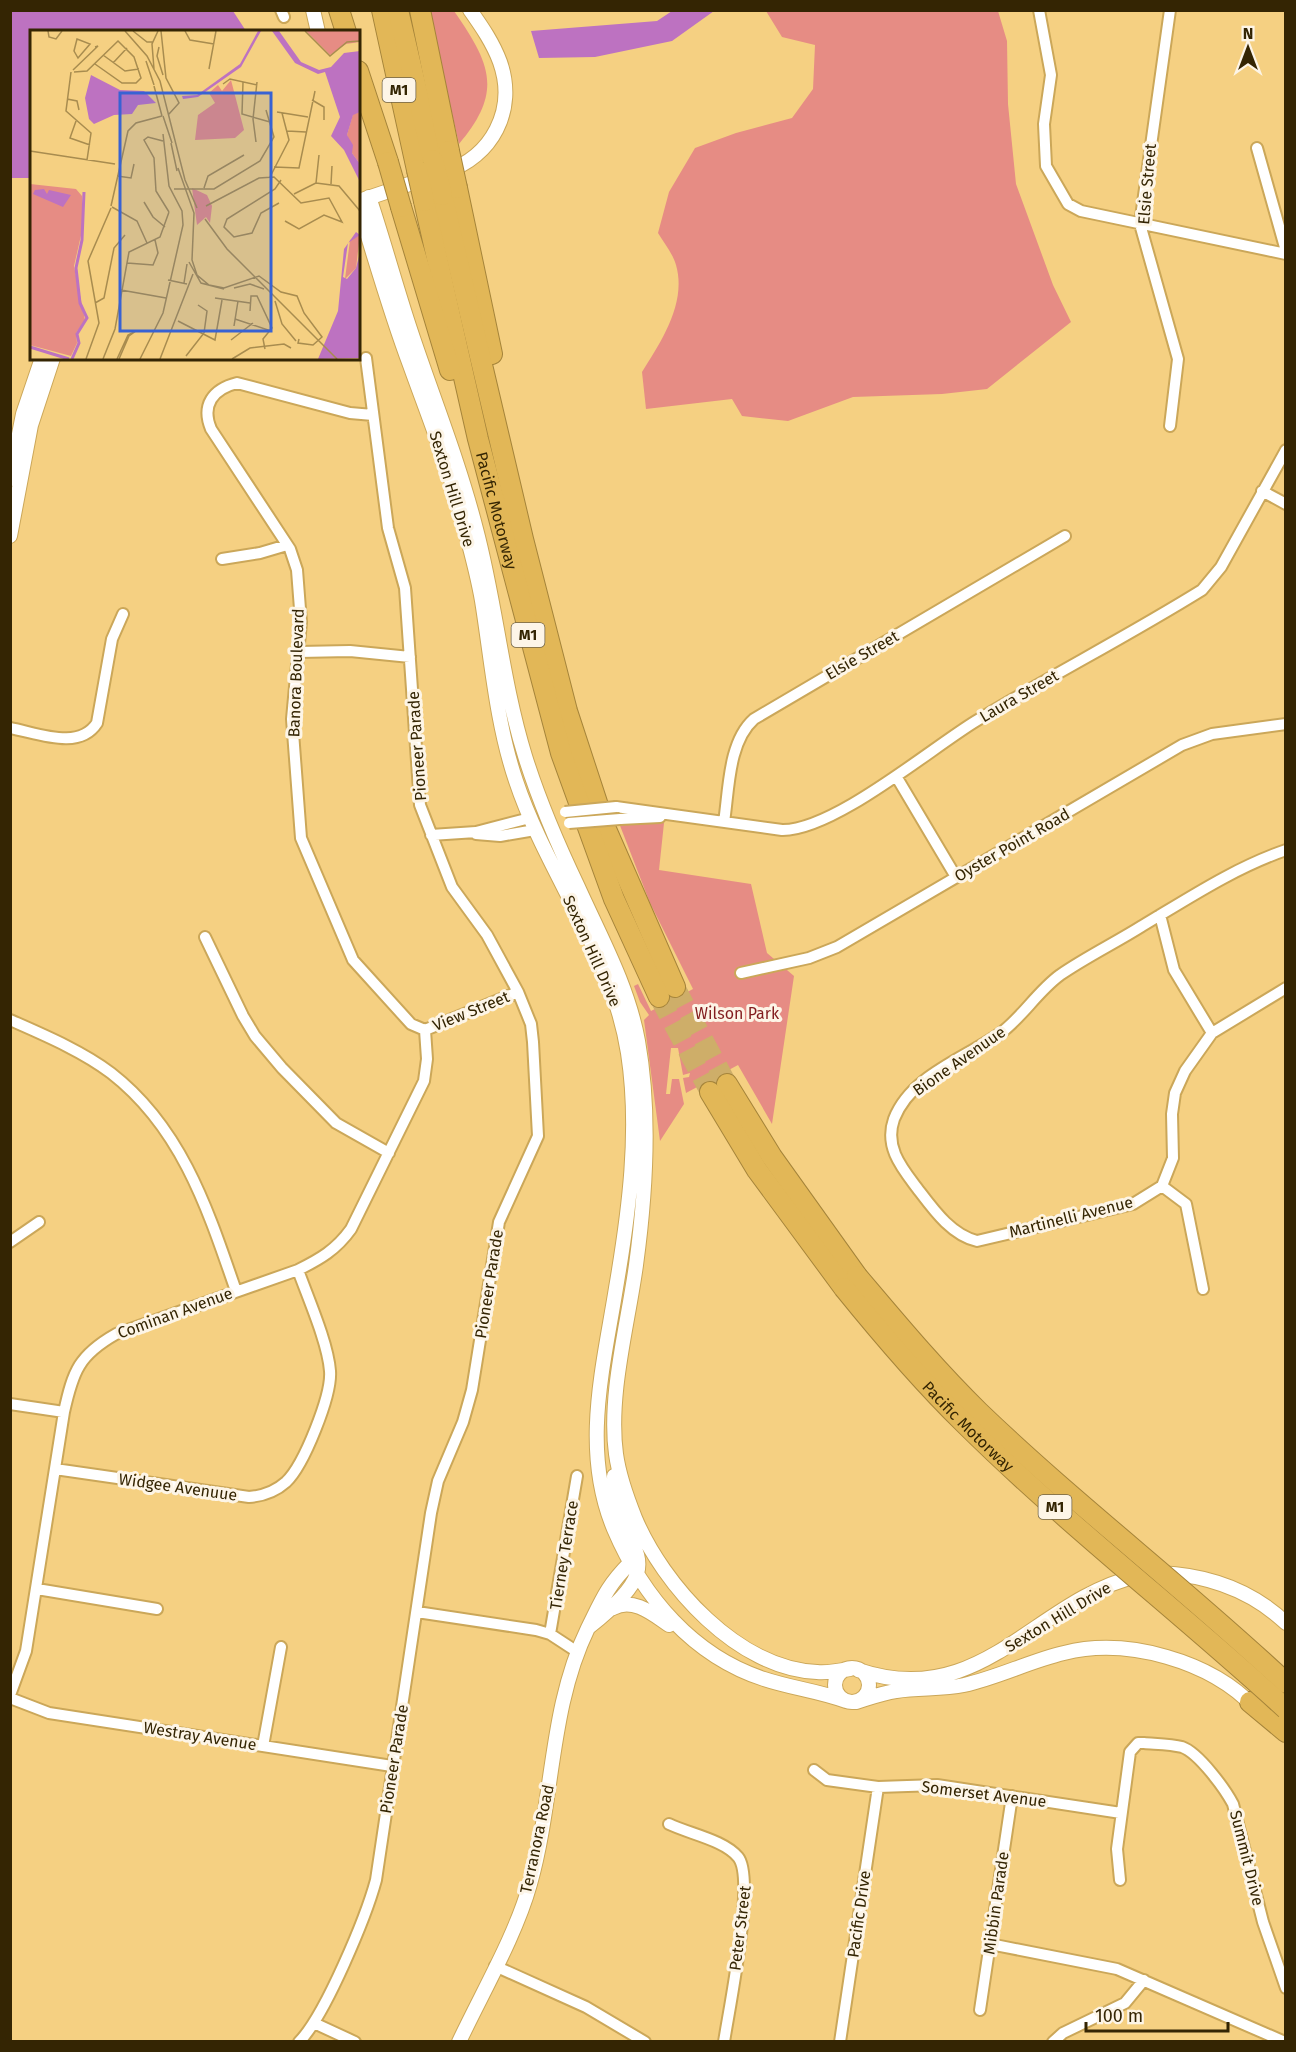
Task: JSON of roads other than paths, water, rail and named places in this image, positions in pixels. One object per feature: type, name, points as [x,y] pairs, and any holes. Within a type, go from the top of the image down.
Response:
[{"type":"highway","points":[[339,10],[345,30]]},
{"type":"highway","name":"Pacific Motorway","points":[[382,10],[433,160]]},
{"type":"highway","name":"Pacific Motorway","points":[[398,10],[523,539],[567,711],[592,788],[667,992],[614,899],[561,753],[478,439],[441,195]]},
{"type":"highway","points":[[420,10],[433,160],[441,195]]},
{"type":"highway","points":[[360,77],[388,162],[451,375],[478,439]]},
{"type":"highway","name":"Pacific Motorway","points":[[718,1088],[778,1165],[850,1282],[902,1360],[965,1424],[1037,1491],[1286,1708]]},
{"type":"highway","name":"Pacific Motorway","points":[[850,1282],[920,1349],[977,1410],[1059,1486],[1286,1683]]},
{"type":"highway","points":[[1250,1702],[1286,1732]]},
{"type":"street","points":[[361,198],[464,165],[488,144],[498,128],[506,99],[503,72],[490,40],[470,10]]},
{"type":"street","points":[[1039,10],[1050,58],[1051,75],[1044,124],[1046,166],[1068,204],[1081,211],[1286,253],[1257,148]]},
{"type":"street","name":"Elsie Street","points":[[1170,10],[1140,224],[1178,358],[1170,426]]},
{"type":"street","name":"Sexton Hill Drive","points":[[361,198],[470,507],[486,569],[514,715],[549,821],[623,986],[637,1039],[642,1075],[645,1138],[643,1199],[616,1403],[616,1456],[637,1522],[651,1550],[668,1576],[712,1624],[766,1658],[798,1670],[815,1672],[854,1669],[898,1680],[923,1678],[954,1671],[1010,1647],[1093,1592],[1109,1584],[1144,1574],[1190,1575],[1216,1581],[1250,1596],[1286,1623]]},
{"type":"street","name":"Sexton Hill Drive","points":[[361,198],[398,332],[457,497],[482,601],[508,754],[532,824],[604,970],[620,1013],[630,1063],[632,1126],[629,1202],[600,1380],[596,1446],[605,1505],[636,1568],[663,1610],[696,1642],[747,1673],[851,1701],[897,1690],[965,1685],[1066,1652],[1117,1648],[1176,1661],[1228,1686],[1250,1702],[1286,1740]]},
{"type":"street","name":"Pioneer Parade","points":[[299,2042],[314,2022],[372,1897],[438,1481],[463,1422],[472,1390],[498,1222],[538,1136],[532,1029],[518,992],[487,935],[456,894],[420,805],[405,588],[388,528],[366,358]]},
{"type":"street","points":[[10,479],[23,414],[41,360]]},
{"type":"street","points":[[10,537],[31,425],[52,360]]},
{"type":"street","name":"Banora Boulevard","points":[[374,415],[350,413],[237,383],[225,386],[213,394],[207,408],[212,429],[287,544],[297,570],[301,622],[292,735],[300,826],[305,850],[353,960],[407,1021],[417,1029],[425,1030]]},
{"type":"street","name":"Laura Street","points":[[567,818],[616,807],[681,817],[800,829],[823,820],[896,776],[976,721],[1202,590],[1221,567],[1286,450]]},
{"type":"street","points":[[1262,491],[1286,504]]},
{"type":"street","name":"Elsie Street","points":[[724,822],[737,745],[744,729],[754,719],[1065,536]]},
{"type":"street","points":[[222,559],[260,553],[287,544]]},
{"type":"street","points":[[10,728],[66,738],[79,738],[90,733],[97,723],[112,639],[123,614]]},
{"type":"street","points":[[299,652],[350,651],[410,657]]},
{"type":"street","name":"Oyster Point Road","points":[[741,973],[809,958],[837,947],[1182,745],[1212,734],[1286,724]]},
{"type":"street","points":[[896,776],[956,877]]},
{"type":"street","name":"Laura Street","points":[[567,818],[681,817]]},
{"type":"street","points":[[431,835],[465,832],[496,836],[532,824],[567,818]]},
{"type":"street","name":"Bione Avenuue","points":[[977,1241],[964,1238],[952,1228],[900,1165],[894,1155],[891,1138],[898,1110],[910,1095],[933,1075],[1002,1032],[1059,976],[1250,863],[1286,850]]},
{"type":"street","points":[[1160,915],[1174,970],[1212,1033]]},
{"type":"street","points":[[205,937],[243,1016],[275,1060],[336,1123],[389,1153]]},
{"type":"street","points":[[1203,1289],[1186,1204],[1162,1186],[1173,1158],[1172,1114],[1175,1093],[1185,1071],[1212,1033],[1286,988]]},
{"type":"street","name":"View Street","points":[[425,1030],[518,992]]},
{"type":"street","points":[[10,1020],[83,1055],[111,1073],[155,1117],[183,1157],[206,1204],[236,1291]]},
{"type":"street","name":"Cominan Avenue","points":[[10,1697],[24,1659],[64,1412],[74,1373],[91,1349],[130,1328],[298,1270],[341,1243],[424,1081],[427,1059],[425,1030]]},
{"type":"street","name":"Martinelli Avenue","points":[[977,1241],[1133,1204],[1162,1186]]},
{"type":"street","points":[[10,1242],[39,1222]]},
{"type":"street","name":"Widgee Avenuue","points":[[55,1469],[249,1497],[266,1494],[287,1481],[323,1411],[330,1381],[328,1359],[298,1270]]},
{"type":"street","points":[[10,1404],[64,1412]]},
{"type":"street","points":[[616,1456],[615,1488],[623,1517],[639,1555],[636,1568],[668,1576]]},
{"type":"street","name":"Tierney Terrace","points":[[550,1634],[577,1476]]},
{"type":"street","name":"Terranora Road","points":[[588,1628],[612,1609],[636,1568]]},
{"type":"street","name":"Terranora Road","points":[[459,2042],[530,1884],[540,1842],[562,1701],[576,1651],[603,1595],[636,1568]]},
{"type":"street","points":[[37,1589],[157,1609]]},
{"type":"street","points":[[612,1609],[622,1605],[639,1607],[696,1642]]},
{"type":"street","points":[[417,1612],[534,1629],[550,1634],[576,1651]]},
{"type":"street","points":[[263,1746],[281,1647]]},
{"type":"street","points":[[854,1669],[867,1676],[869,1686],[865,1696],[851,1701],[838,1694],[836,1682],[841,1673],[854,1669]]},
{"type":"street","name":"Westray Avenue","points":[[10,1697],[49,1713],[392,1766]]},
{"type":"street","name":"Summit Drive","points":[[1121,1813],[1130,1752],[1138,1743],[1188,1750],[1225,1790],[1233,1804],[1260,1912],[1286,1988]]},
{"type":"street","name":"Somerset Avenue","points":[[814,1770],[827,1779],[878,1787],[937,1785],[1121,1813]]},
{"type":"street","name":"Pacific Drive","points":[[840,2042],[878,1787]]},
{"type":"street","name":"Mibbin Parade","points":[[980,2010],[1012,1796]]},
{"type":"street","points":[[1120,1880],[1118,1849],[1121,1813]]},
{"type":"street","name":"Peter Street","points":[[669,1824],[693,1835],[722,1843],[740,1858],[746,1877],[743,1916],[724,2042]]},
{"type":"street","points":[[990,1944],[1109,1967],[1285,2042]]},
{"type":"street","points":[[495,1966],[586,2007],[645,2042]]},
{"type":"street","points":[[1053,2042],[1063,2033],[1125,2003],[1144,1980]]},
{"type":"street","points":[[314,2022],[354,2042]]},
{"type":"tunnel","points":[[675,987],[727,1084]]},
{"type":"tunnel","points":[[659,997],[710,1092]]},
{"type":"park label","name":"Wilson Park","points":[[737,1013]]}]
